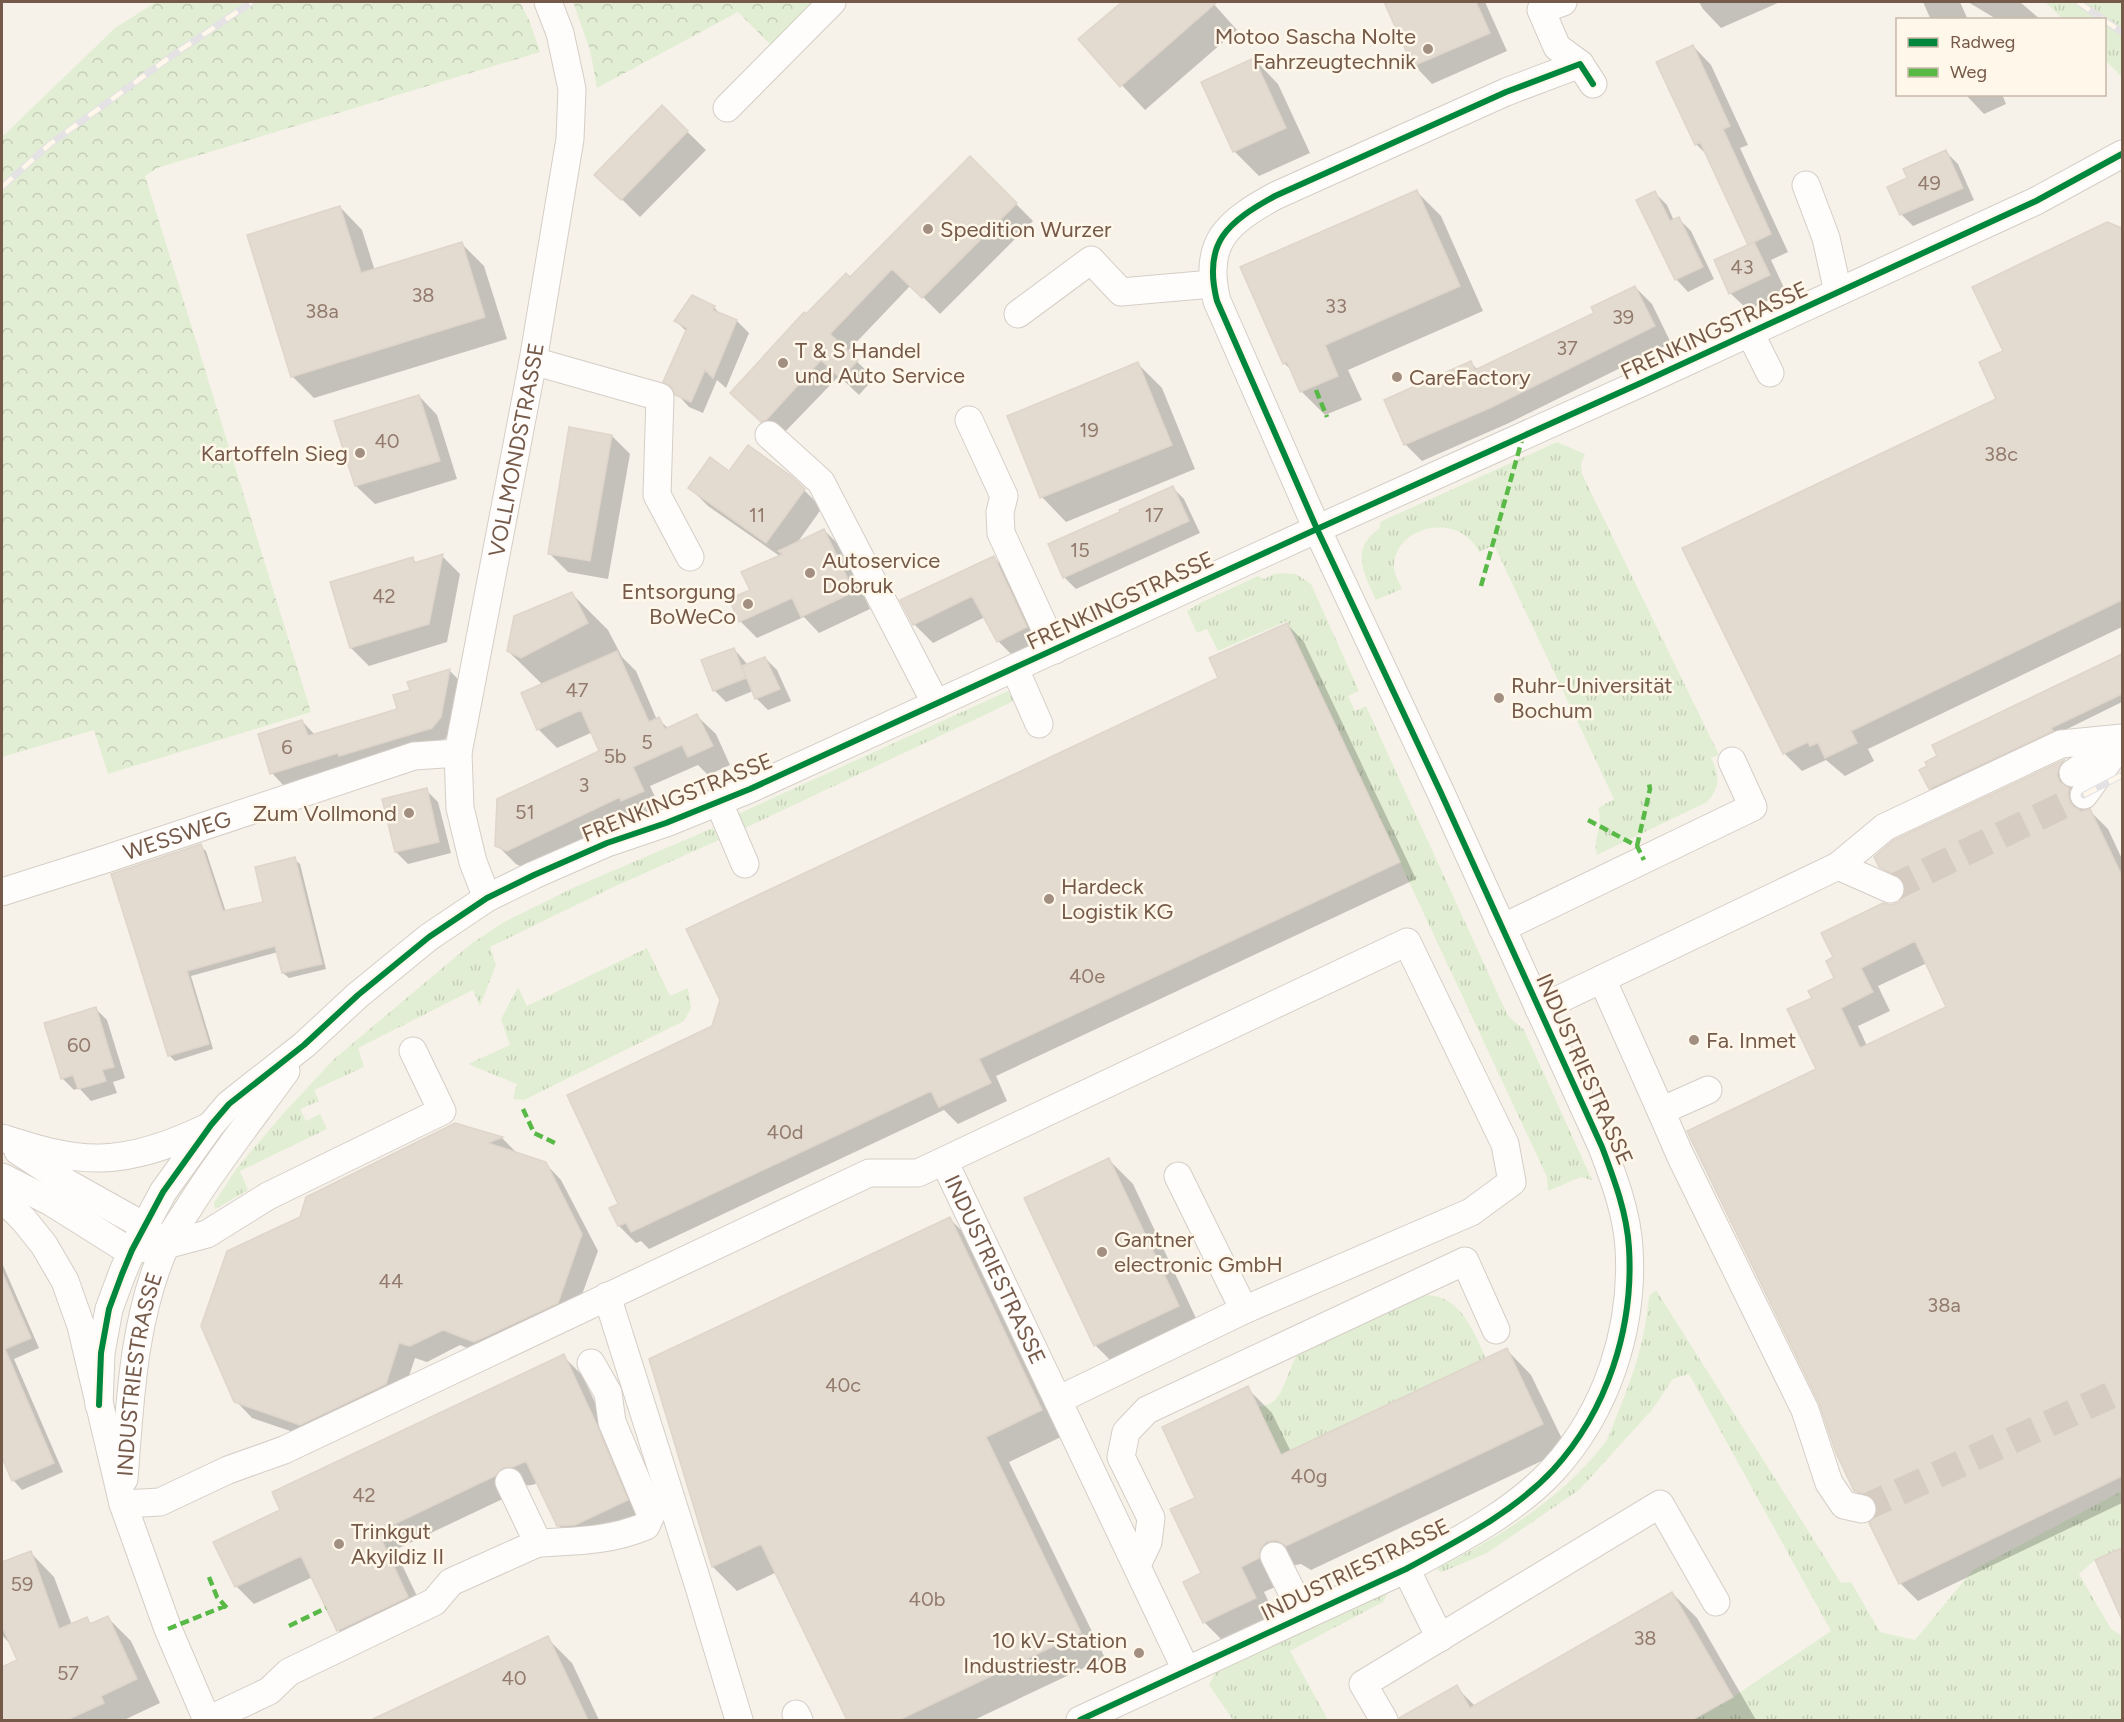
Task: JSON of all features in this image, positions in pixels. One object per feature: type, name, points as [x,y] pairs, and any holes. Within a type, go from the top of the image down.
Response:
[{"type":"street","name":"VOLLMONDSTRASSE","points":[[487,898],[473,862],[460,808],[458,753],[533,360],[570,139],[572,89],[560,33],[548,2]]},
{"type":"street","points":[[728,108],[832,2]]},
{"type":"street","points":[[1317,529],[1216,301],[1212,284],[1212,263],[1219,239],[1244,213],[1275,196],[1506,92],[1586,74],[1557,47],[1544,4]]},
{"type":"street","name":"FRENKINGSTRASSE","points":[[144,1226],[163,1192],[229,1104],[304,1045],[358,995],[429,937],[487,898],[607,843],[718,803],[1015,669],[2036,201],[2122,154]]},
{"type":"street","points":[[1806,185],[1826,238],[1838,292]]},
{"type":"street","points":[[1018,314],[1090,260],[1121,292],[1212,284]]},
{"type":"street","points":[[1750,333],[1770,373]]},
{"type":"street","points":[[533,360],[660,397],[657,495],[690,557]]},
{"type":"street","points":[[969,420],[1004,496],[1000,512],[1001,533],[1055,650]]},
{"type":"street","points":[[769,435],[821,483],[936,704]]},
{"type":"street","name":"INDUSTRIESTRASSE","points":[[1080,1720],[1406,1569],[1457,1541],[1515,1503],[1552,1471],[1583,1433],[1607,1386],[1620,1342],[1629,1298],[1629,1246],[1619,1192],[1602,1147],[1441,793],[1317,529]]},
{"type":"street","points":[[1015,669],[1039,724]]},
{"type":"street","points":[[2078,784],[2122,740]]},
{"type":"street","points":[[1539,1009],[1838,866],[1885,827],[2061,744],[2122,740]]},
{"type":"street","name":"WESSWEG","points":[[2,892],[414,756],[458,753]]},
{"type":"street","points":[[1502,928],[1753,807],[1732,761]]},
{"type":"street","points":[[718,803],[745,864]]},
{"type":"street","points":[[1838,866],[1878,864]]},
{"type":"street","points":[[1838,866],[1890,888]]},
{"type":"street","points":[[123,1504],[160,1502],[228,1470],[284,1450],[869,1173],[918,1173],[1407,942],[1505,1144],[1512,1182],[1471,1212],[1245,1310],[1058,1400]]},
{"type":"street","points":[[1602,979],[1680,1155],[1805,1410],[1829,1483],[1844,1505],[1863,1509]]},
{"type":"street","name":"FRENKINGSTRASSE","points":[[166,1245],[204,1183],[304,1045]]},
{"type":"street","points":[[166,1245],[207,1234],[268,1196],[442,1111],[413,1052]]},
{"type":"street","points":[[1661,1111],[1708,1090]]},
{"type":"street","name":"INDUSTRIESTRASSE","points":[[2,1139],[40,1150],[101,1158],[156,1148],[212,1125]]},
{"type":"street","name":"INDUSTRIESTRASSE","points":[[2,1139],[69,1184],[144,1226],[166,1245]]},
{"type":"street","name":"INDUSTRIESTRASSE","points":[[944,1161],[1186,1670]]},
{"type":"street","points":[[1178,1176],[1245,1310]]},
{"type":"street","name":"INDUSTRIESTRASSE","points":[[2,1177],[51,1202],[91,1229],[132,1250],[166,1245]]},
{"type":"street","name":"INDUSTRIESTRASSE","points":[[2,1198],[44,1245],[65,1281],[81,1326],[123,1504],[168,1629],[208,1720]]},
{"type":"street","name":"INDUSTRIESTRASSE","points":[[99,1405],[101,1353],[109,1309],[144,1226]]},
{"type":"street","name":"INDUSTRIESTRASSE","points":[[123,1504],[136,1353],[154,1276],[166,1245]]},
{"type":"street","points":[[1137,1565],[1148,1542],[1150,1518],[1122,1457],[1126,1432],[1147,1410],[1465,1261],[1496,1330]]},
{"type":"street","points":[[607,1296],[739,1720]]},
{"type":"street","points":[[208,1720],[269,1692],[289,1672],[434,1602],[451,1582],[538,1543],[586,1541],[624,1535],[646,1526],[651,1515],[612,1422],[608,1393],[591,1363]]},
{"type":"street","points":[[509,1482],[538,1543]]},
{"type":"street","points":[[1384,1720],[1363,1684],[1660,1504],[1716,1602]]},
{"type":"street","points":[[1274,1556],[1304,1616]]},
{"type":"street","points":[[1406,1569],[1440,1638]]},
{"type":"green space","points":[[156,2],[520,2],[540,52],[157,168],[145,176],[311,712],[108,774],[94,730],[2,757],[2,137],[115,28]]},
{"type":"green space","points":[[573,2],[822,2],[776,50],[738,12],[597,88],[590,50]]},
{"type":"green space","points":[[2045,2],[2122,2],[2122,77],[2106,61],[2106,18],[2062,18]]},
{"type":"green space","points":[[1557,442],[1585,454],[1581,464],[1582,474],[1719,755],[1711,758],[1716,770],[1717,782],[1707,802],[1597,855],[1596,843],[1600,821],[1598,808],[1614,799],[1494,545],[1479,552],[1470,540],[1459,532],[1445,528],[1432,528],[1419,532],[1407,539],[1399,549],[1394,562],[1395,573],[1402,589],[1376,600],[1362,562],[1365,544],[1370,536],[1380,528],[1380,522]]},
{"type":"green space","points":[[1274,574],[1296,574],[1311,584],[1359,691],[1348,696],[1355,711],[1366,706],[1508,1016],[1524,1030],[1592,1180],[1581,1177],[1548,1191],[1547,1177],[1287,621],[1218,651],[1207,629],[1197,633],[1187,611],[1258,576],[1264,579]]},
{"type":"green space","points":[[1008,691],[1014,701],[745,828],[738,814]]},
{"type":"green space","points":[[713,828],[719,840],[609,889],[490,947],[496,965],[480,1006],[473,990],[358,1048],[364,1067],[314,1090],[319,1101],[300,1109],[306,1121],[320,1114],[327,1129],[240,1171],[248,1190],[215,1209],[214,1203],[237,1168],[333,1060],[471,944],[504,922],[575,887]]},
{"type":"green space","points":[[647,948],[670,996],[688,988],[691,1008],[684,1021],[524,1100],[513,1099],[517,1084],[468,1064],[510,1045],[501,1019],[518,987],[527,1006]]},
{"type":"green space","points":[[1656,1290],[1841,1583],[1851,1582],[1880,1632],[1915,1640],[1973,1570],[2122,1491],[2122,1548],[2095,1560],[2079,1574],[2111,1629],[2122,1636],[2122,1720],[1692,1720],[1733,1697],[1831,1631],[1689,1374],[1673,1379],[1651,1411],[1579,1490],[1487,1553],[1442,1572],[1437,1570],[1528,1515],[1569,1482],[1604,1444],[1634,1371],[1645,1327],[1649,1296]]},
{"type":"green space","points":[[1422,1295],[1435,1296],[1455,1306],[1470,1325],[1486,1358],[1281,1455],[1258,1407],[1276,1399],[1299,1352]]},
{"type":"green space","points":[[1389,1591],[1383,1602],[1290,1651],[1328,1720],[1233,1720],[1209,1685],[1215,1673]]},
{"type":"building","points":[[1122,2],[1217,2],[1120,87],[1078,39]]},
{"type":"building","name":"Motoo Sascha Nolte Fahrzeugtechnik","points":[[1384,2],[1476,2],[1490,33],[1413,66]]},
{"type":"building","points":[[1693,45],[1730,126],[1723,129],[1771,234],[1748,245],[1700,142],[1695,145],[1656,62]]},
{"type":"building","points":[[1254,58],[1286,128],[1233,152],[1201,82]]},
{"type":"building","points":[[662,105],[688,131],[621,200],[594,175]]},
{"type":"building","points":[[1946,150],[1963,188],[1900,215],[1887,187],[1907,178],[1903,169]]},
{"type":"building","points":[[970,156],[1017,203],[922,298],[892,269],[830,334],[858,360],[841,379],[821,360],[766,420],[761,422],[730,393],[804,312],[806,314],[846,273],[850,277]]},
{"type":"building","points":[[1417,190],[1460,286],[1325,345],[1338,376],[1300,392],[1287,362],[1283,364],[1240,267]]},
{"type":"building","points":[[1655,191],[1670,221],[1679,217],[1703,267],[1675,280],[1636,200]]},
{"type":"building","points":[[340,206],[361,273],[462,242],[485,317],[291,377],[247,235]]},
{"type":"building","points":[[2107,222],[2122,228],[2122,600],[1851,731],[1857,743],[1825,758],[1818,743],[1810,746],[1808,742],[1783,754],[1682,548],[1996,399],[1979,362],[2003,351],[1972,287]]},
{"type":"building","points":[[1754,242],[1770,275],[1729,294],[1714,260]]},
{"type":"building","points":[[1635,286],[1655,326],[1492,407],[1404,445],[1384,400],[1471,361],[1475,370],[1594,313],[1591,307]]},
{"type":"building","points":[[692,295],[715,306],[713,310],[737,320],[713,378],[705,370],[691,402],[675,395],[671,386],[663,382],[687,328],[674,321]]},
{"type":"building","points":[[1138,362],[1172,445],[1040,498],[1007,416]]},
{"type":"building","points":[[419,395],[440,461],[355,486],[334,421]]},
{"type":"building","points":[[569,427],[612,435],[590,561],[548,554]]},
{"type":"building","points":[[748,445],[805,489],[766,543],[688,488],[710,457],[729,471]]},
{"type":"building","points":[[1173,486],[1189,521],[1063,578],[1048,544]]},
{"type":"building","points":[[824,529],[854,592],[801,617],[792,598],[739,622],[729,599],[750,590],[741,572],[783,554],[778,551]]},
{"type":"building","points":[[443,554],[429,624],[350,648],[330,582],[413,557],[414,563]]},
{"type":"building","points":[[994,556],[1027,627],[997,642],[972,596],[913,625],[900,600]]},
{"type":"building","points":[[572,592],[588,623],[521,658],[507,651],[514,616]]},
{"type":"building","name":"Hardeck Logistik KG","points":[[1287,623],[1400,862],[979,1059],[991,1083],[939,1107],[931,1091],[631,1232],[626,1223],[618,1226],[609,1208],[618,1204],[567,1095],[712,1026],[720,1000],[686,929],[1218,678],[1209,658]]},
{"type":"building","points":[[734,648],[746,678],[713,691],[701,660]]},
{"type":"building","points":[[617,651],[649,722],[659,717],[665,729],[697,714],[713,746],[688,757],[682,745],[633,767],[644,791],[621,801],[620,797],[507,851],[495,846],[497,799],[599,751],[581,710],[537,730],[521,693]]},
{"type":"building","points":[[2122,654],[2122,694],[2051,728],[2053,731],[1929,789],[1919,770],[1927,766],[1925,762],[1937,756],[1932,745]]},
{"type":"building","points":[[765,657],[780,689],[755,699],[742,666]]},
{"type":"building","points":[[450,669],[441,717],[432,728],[270,774],[258,734],[302,720],[308,736],[397,709],[393,695],[410,690],[407,682]]},
{"type":"building","points":[[2064,760],[2057,775],[2060,782],[2070,788],[2068,794],[2070,802],[2082,811],[2090,809],[2122,876],[2122,1476],[1899,1584],[1869,1523],[1877,1513],[1877,1504],[1872,1497],[1854,1491],[1836,1453],[1819,1403],[1687,1131],[1816,1069],[1787,1009],[1812,998],[1808,991],[1834,978],[1826,961],[1833,957],[1821,933],[1883,903],[1891,905],[1899,902],[1904,896],[1906,887],[1902,879],[1879,867],[1874,857],[1894,840]],"holes":[[[1915,941],[1946,1007],[1860,1048],[1841,1008],[1873,992],[1861,968]]]},
{"type":"building","name":"Zum Vollmond","points":[[427,788],[439,842],[395,852],[382,799]]},
{"type":"building","points":[[201,844],[223,911],[263,902],[255,867],[295,857],[322,964],[282,973],[275,946],[187,971],[209,1044],[168,1056],[111,874]]},
{"type":"building","points":[[96,1007],[114,1067],[102,1070],[106,1081],[78,1089],[73,1075],[61,1079],[44,1023]]},
{"type":"building","points":[[455,1123],[503,1137],[488,1143],[546,1162],[582,1234],[558,1303],[474,1342],[443,1330],[410,1346],[399,1343],[386,1384],[300,1425],[234,1402],[201,1326],[227,1251],[300,1217],[306,1197]]},
{"type":"building","name":"Gantner electronic GmbH","points":[[1109,1158],[1179,1306],[1094,1346],[1024,1198]]},
{"type":"building","points":[[950,1217],[1042,1410],[986,1437],[1081,1633],[899,1720],[847,1720],[761,1544],[712,1567],[649,1359]]},
{"type":"building","points":[[2,1272],[31,1338],[5,1349],[54,1463],[12,1481],[2,1457]]},
{"type":"building","points":[[1507,1348],[1543,1424],[1286,1546],[1276,1540],[1266,1542],[1261,1548],[1259,1558],[1241,1567],[1256,1598],[1203,1623],[1183,1582],[1201,1573],[1170,1509],[1195,1498],[1162,1427],[1248,1386],[1281,1455]]},
{"type":"building","points":[[564,1354],[628,1500],[575,1525],[557,1526],[526,1461],[513,1467],[503,1468],[495,1476],[378,1532],[408,1597],[337,1631],[301,1556],[235,1587],[213,1542],[280,1510],[272,1492]]},
{"type":"building","points":[[2122,1548],[2122,1620],[2095,1560]]},
{"type":"building","points":[[31,1551],[59,1629],[87,1617],[90,1624],[108,1616],[137,1679],[101,1696],[104,1703],[67,1720],[2,1720],[2,1667],[17,1660],[2,1626],[2,1562]]},
{"type":"building","points":[[1672,1592],[1733,1697],[1692,1720],[1400,1720],[1399,1718],[1457,1685],[1470,1708]]},
{"type":"building","points":[[548,1636],[588,1720],[371,1720]]},
{"type":"tunnel","points":[[1890,889],[2084,795]]},
{"type":"tunnel","points":[[1862,1509],[2122,1390]]},
{"type":"railway","points":[[2,187],[50,144],[173,55],[252,2]]},
{"type":"railway","points":[[2078,2],[2101,18]]},
{"type":"railway","points":[[2106,21],[2122,32]]},
{"type":"railway","points":[[2084,795],[2122,775]]},
{"type":"marked path","points":[[1316,390],[1327,417]]},
{"type":"marked path","points":[[1481,586],[1523,436]]},
{"type":"marked path","points":[[1637,846],[1650,789],[1649,784]]},
{"type":"marked path","points":[[1588,820],[1637,846],[1644,860]]},
{"type":"marked path","points":[[523,1109],[534,1133],[557,1144]]},
{"type":"marked path","points":[[209,1577],[217,1597],[227,1608]]},
{"type":"marked path","points":[[168,1629],[225,1606]]},
{"type":"marked path","points":[[289,1626],[326,1608]]},
{"type":"cycle path","points":[[1080,1720],[1406,1569],[1502,1513],[1553,1470],[1572,1447],[1602,1395],[1613,1367],[1627,1308],[1629,1248],[1623,1209],[1607,1159],[1441,793],[1317,529],[1217,301],[1213,281],[1216,249],[1223,236],[1244,215],[1275,196],[1506,92],[1580,64],[1593,84]]},
{"type":"cycle path","points":[[99,1405],[101,1353],[109,1309],[122,1274],[163,1192],[211,1125],[229,1104],[304,1045],[358,995],[429,937],[487,898],[607,843],[666,823],[750,789],[2036,201],[2122,154]]},
{"type":"place","name":"Motoo Sascha Nolte Fahrzeugtechnik","points":[[1428,49]]},
{"type":"place","name":"Spedition Wurzer","points":[[928,229]]},
{"type":"place","name":"T & S Handel und Auto Service","points":[[783,363]]},
{"type":"place","name":"CareFactory","points":[[1397,377]]},
{"type":"place","name":"Kartoffeln Sieg","points":[[360,453]]},
{"type":"place","name":"Autoservice Dobruk","points":[[810,573]]},
{"type":"place","name":"Entsorgung BoWeCo","points":[[748,604]]},
{"type":"place","name":"Ruhr-Universität Bochum","points":[[1499,698]]},
{"type":"place","name":"Zum Vollmond","points":[[409,813]]},
{"type":"place","name":"Hardeck Logistik KG","points":[[1049,899]]},
{"type":"place","name":"Fa. Inmet","points":[[1694,1040]]},
{"type":"place","name":"Gantner electronic GmbH","points":[[1102,1252]]},
{"type":"place","name":"Trinkgut Akyildiz II","points":[[339,1544]]},
{"type":"place","name":"10 kV-Station Industriestr. 40B","points":[[1139,1653]]}]
